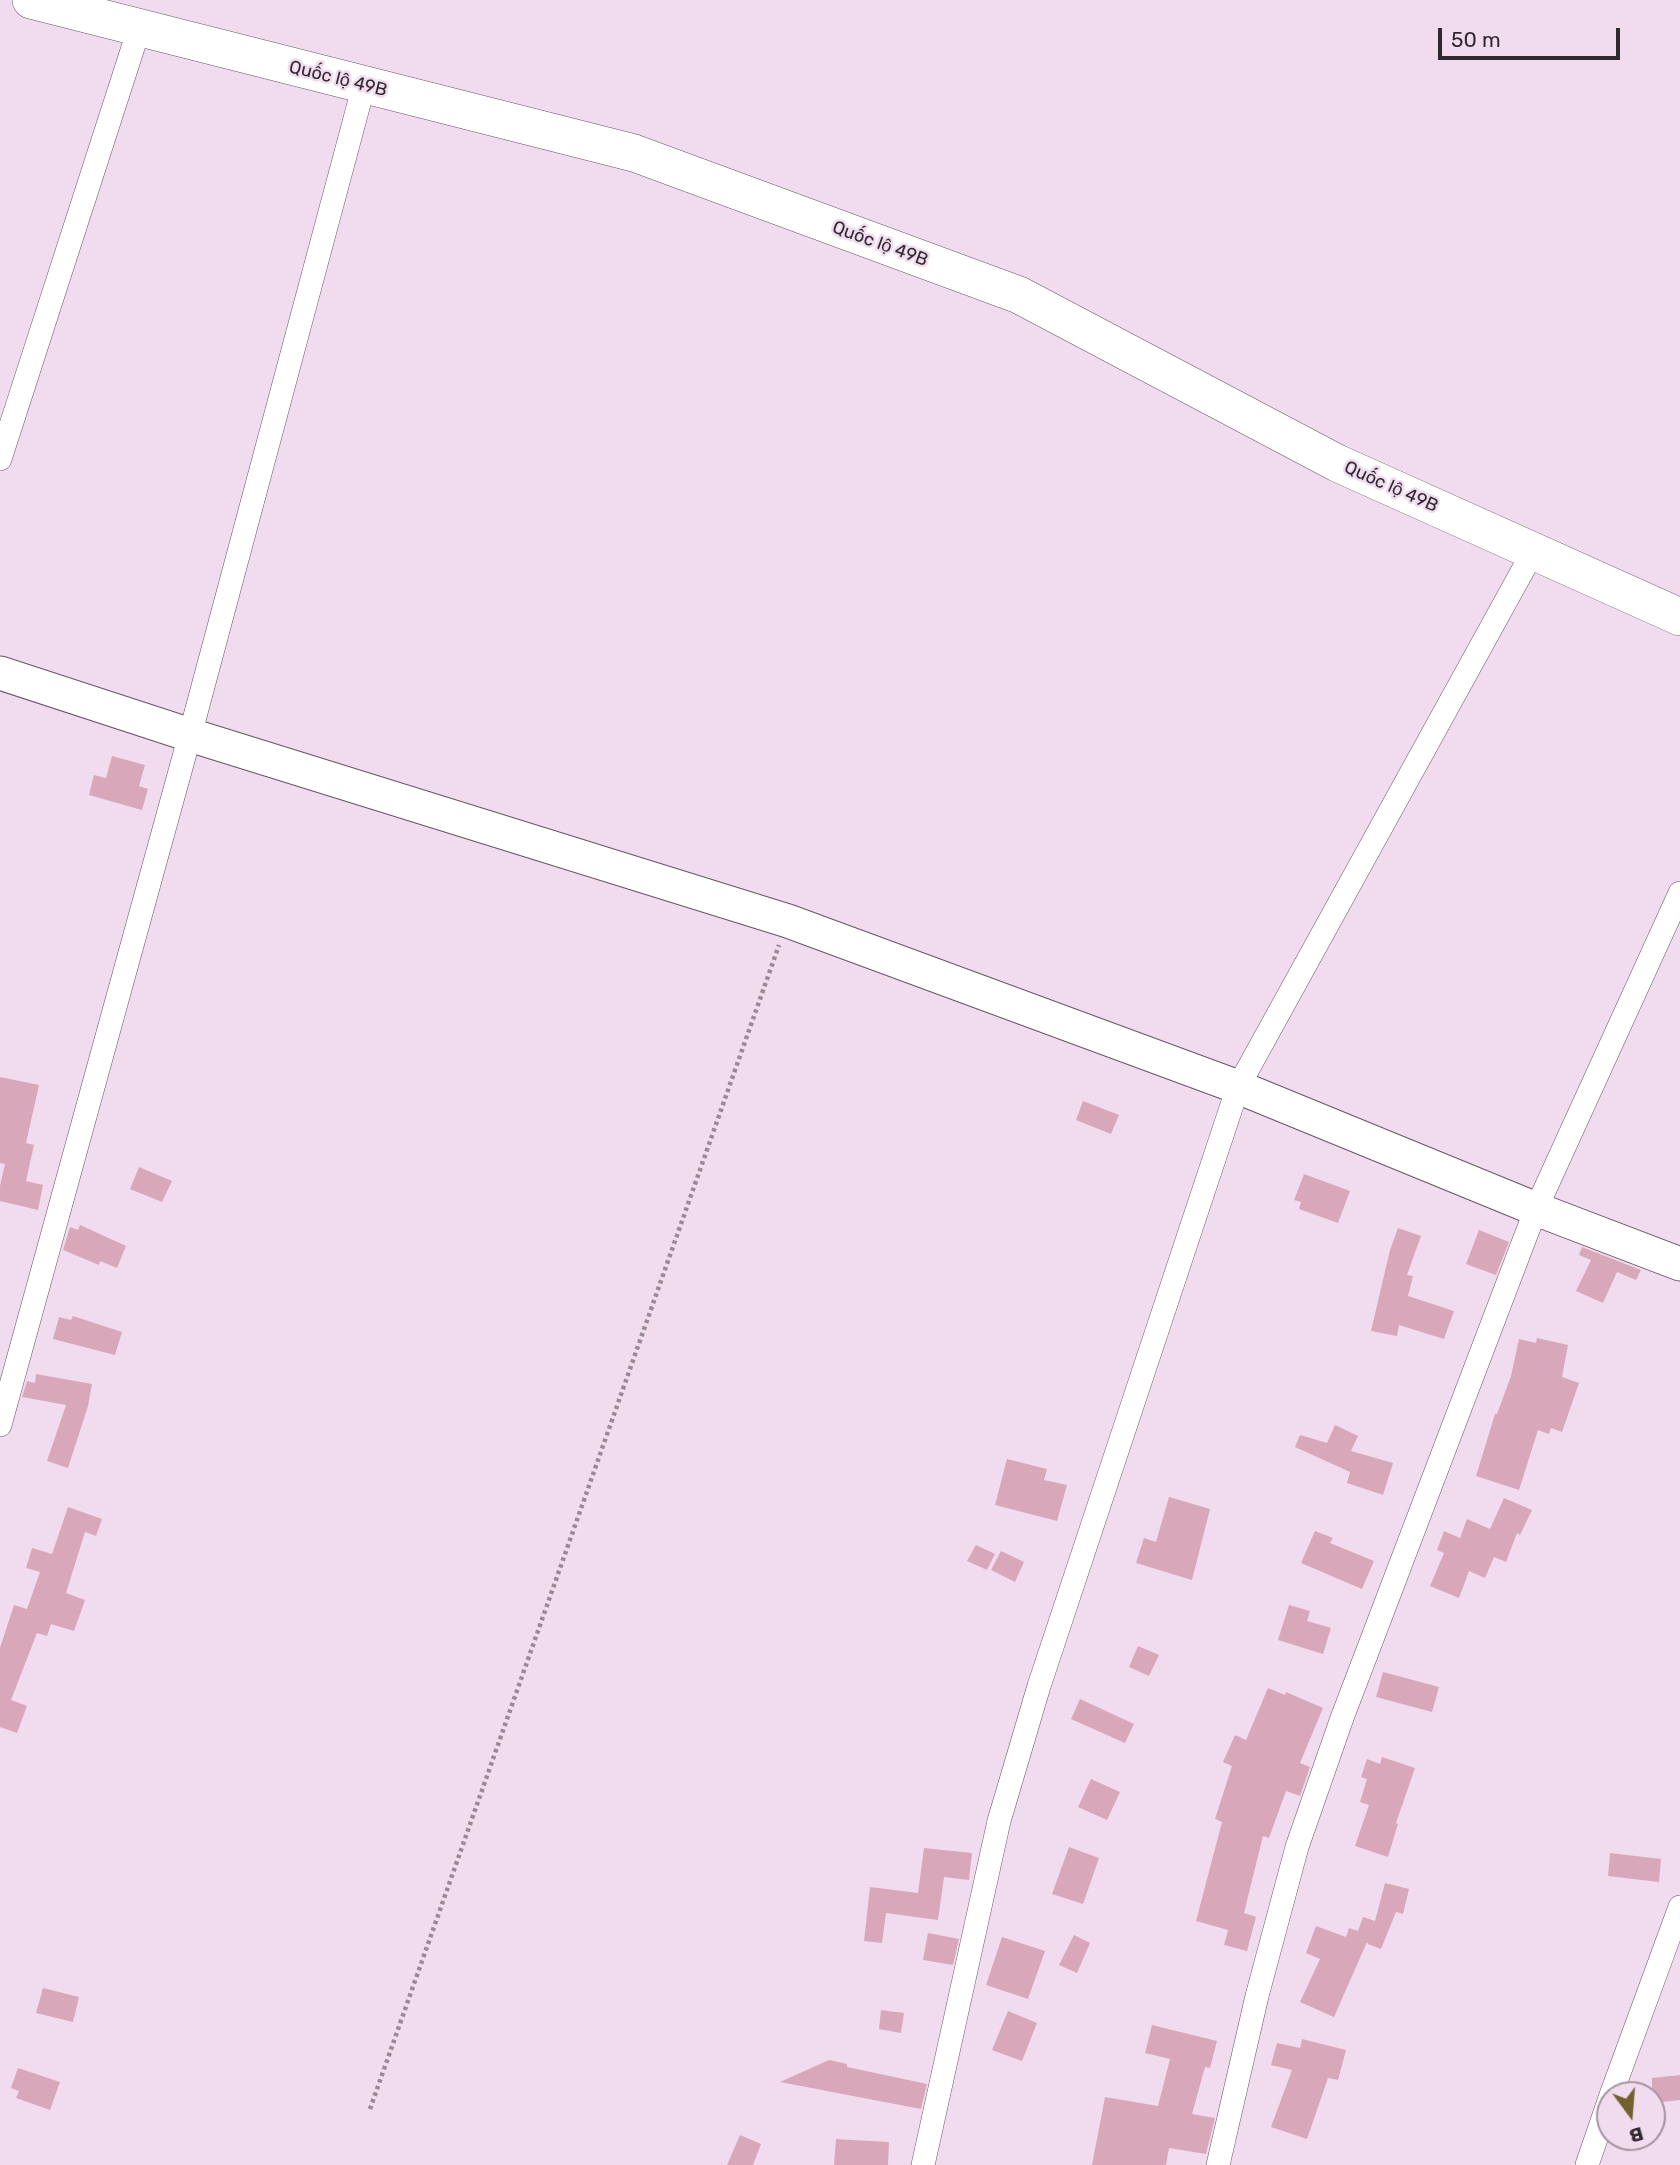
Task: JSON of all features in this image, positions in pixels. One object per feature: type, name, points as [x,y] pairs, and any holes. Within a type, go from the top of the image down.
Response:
[{"type":"main road","name":"Quốc lộ 49B","points":[[32,0],[634,153],[1019,295],[1337,463],[1680,617]]},
{"type":"street","points":[[0,459],[139,29]]},
{"type":"street","points":[[0,1425],[190,735],[364,85]]},
{"type":"street","points":[[923,2165],[1003,1808],[1039,1686],[1238,1087],[1534,550]]},
{"type":"street","points":[[0,673],[190,735],[788,921],[1238,1087],[1536,1209],[1680,1264]]},
{"type":"street","points":[[1218,2165],[1254,2008],[1297,1847],[1386,1600],[1536,1209],[1680,893]]},
{"type":"street","points":[[1616,2081],[1680,1907]]},
{"type":"street","points":[[1587,2165],[1596,2139]]},
{"type":"path","points":[[370,2109],[788,921]]},
{"type":"building","points":[[112,756],[145,765],[139,786],[148,789],[142,810],[89,795],[94,775],[106,778]]},
{"type":"building","points":[[0,1077],[39,1085],[26,1143],[34,1145],[26,1181],[43,1185],[38,1210],[0,1201],[5,1164],[0,1163]]},
{"type":"building","points":[[1083,1101],[1119,1115],[1111,1134],[1076,1120]]},
{"type":"building","points":[[139,1167],[172,1181],[162,1202],[130,1189]]},
{"type":"building","points":[[1304,1174],[1350,1191],[1338,1223],[1299,1209],[1301,1202],[1294,1200]]},
{"type":"building","points":[[80,1225],[126,1246],[117,1268],[100,1261],[99,1265],[63,1250],[70,1227],[78,1230]]},
{"type":"building","points":[[1398,1228],[1421,1236],[1407,1275],[1413,1276],[1408,1296],[1454,1311],[1444,1339],[1399,1325],[1397,1336],[1371,1331],[1390,1250]]},
{"type":"building","points":[[1479,1230],[1509,1242],[1496,1275],[1466,1264]]},
{"type":"building","points":[[1582,1247],[1641,1270],[1636,1280],[1617,1272],[1603,1303],[1576,1291],[1591,1260],[1579,1255]]},
{"type":"building","points":[[73,1316],[122,1332],[115,1355],[53,1339],[59,1317],[71,1320]]},
{"type":"building","points":[[1537,1338],[1568,1345],[1562,1377],[1579,1383],[1562,1432],[1551,1428],[1549,1434],[1538,1430],[1519,1490],[1476,1476],[1495,1414],[1511,1376],[1519,1339],[1536,1343]]},
{"type":"building","points":[[36,1374],[92,1384],[88,1406],[68,1468],[47,1461],[66,1405],[22,1397],[27,1381],[35,1383]]},
{"type":"building","points":[[1335,1425],[1358,1436],[1351,1451],[1393,1463],[1383,1495],[1347,1483],[1350,1472],[1295,1447],[1300,1435],[1327,1443]]},
{"type":"building","points":[[1007,1459],[1047,1469],[1044,1480],[1067,1485],[1057,1521],[995,1505]]},
{"type":"building","points":[[1169,1497],[1210,1509],[1192,1580],[1136,1563],[1144,1538],[1156,1542]]},
{"type":"building","points":[[1504,1498],[1532,1510],[1520,1535],[1517,1533],[1506,1562],[1494,1557],[1485,1578],[1469,1571],[1459,1598],[1430,1586],[1444,1553],[1437,1550],[1444,1531],[1460,1538],[1467,1519],[1490,1529]]},
{"type":"building","points":[[68,1507],[102,1519],[96,1536],[85,1532],[66,1593],[85,1600],[74,1631],[51,1624],[47,1636],[37,1633],[11,1700],[27,1706],[17,1733],[0,1727],[0,1648],[14,1605],[27,1609],[40,1572],[26,1568],[32,1548],[52,1554]]},
{"type":"building","points":[[1315,1531],[1333,1538],[1330,1543],[1374,1561],[1362,1589],[1301,1563]]},
{"type":"building","points":[[976,1545],[995,1554],[987,1570],[967,1561]]},
{"type":"building","points":[[1001,1551],[1024,1562],[1015,1582],[991,1570]]},
{"type":"building","points":[[1289,1605],[1310,1611],[1307,1621],[1331,1628],[1323,1654],[1278,1640]]},
{"type":"building","points":[[1138,1646],[1159,1655],[1149,1676],[1129,1667]]},
{"type":"building","points":[[1383,1672],[1439,1687],[1432,1712],[1376,1697]]},
{"type":"building","points":[[1268,1688],[1285,1695],[1286,1692],[1323,1708],[1300,1763],[1310,1767],[1300,1796],[1286,1791],[1269,1838],[1263,1836],[1244,1913],[1256,1917],[1247,1951],[1224,1945],[1228,1930],[1196,1921],[1222,1822],[1215,1819],[1232,1766],[1223,1762],[1235,1735],[1246,1740]]},
{"type":"building","points":[[1080,1699],[1134,1724],[1125,1743],[1071,1719]]},
{"type":"building","points":[[1382,1757],[1415,1768],[1396,1823],[1398,1824],[1388,1857],[1355,1846],[1369,1805],[1360,1802],[1367,1779],[1361,1777],[1367,1759],[1380,1764]]},
{"type":"building","points":[[1091,1779],[1120,1792],[1107,1820],[1078,1807]]},
{"type":"building","points":[[1069,1847],[1099,1858],[1083,1904],[1052,1894]]},
{"type":"building","points":[[924,1848],[972,1853],[969,1880],[944,1877],[938,1920],[886,1913],[882,1943],[864,1941],[870,1887],[918,1893]]},
{"type":"building","points":[[1610,1853],[1661,1859],[1659,1882],[1608,1876]]},
{"type":"building","points":[[1385,1883],[1409,1889],[1403,1914],[1396,1912],[1381,1949],[1367,1942],[1334,2017],[1300,2002],[1320,1959],[1306,1953],[1316,1926],[1346,1937],[1349,1928],[1358,1931],[1363,1917],[1375,1921]]},
{"type":"building","points":[[928,1933],[959,1939],[953,1965],[923,1960]]},
{"type":"building","points":[[1074,1935],[1090,1943],[1077,1973],[1059,1965]]},
{"type":"building","points":[[1002,1937],[1045,1951],[1028,1999],[986,1985]]},
{"type":"building","points":[[43,1988],[79,1997],[73,2022],[36,2013]]},
{"type":"building","points":[[881,2010],[904,2013],[901,2033],[879,2029]]},
{"type":"building","points":[[1008,2011],[1037,2023],[1022,2061],[992,2050]]},
{"type":"building","points":[[1152,2025],[1217,2041],[1210,2068],[1205,2067],[1192,2114],[1215,2118],[1206,2154],[1169,2148],[1166,2165],[1092,2165],[1105,2097],[1158,2106],[1170,2059],[1145,2053]]},
{"type":"building","points":[[1302,2039],[1346,2050],[1338,2080],[1328,2078],[1307,2139],[1271,2127],[1292,2070],[1271,2065],[1277,2043],[1300,2048]]},
{"type":"building","points":[[829,2060],[847,2064],[847,2067],[927,2084],[921,2109],[780,2082]]},
{"type":"building","points":[[18,2068],[60,2082],[50,2110],[16,2098],[19,2091],[11,2088]]},
{"type":"building","points":[[1680,2075],[1680,2100],[1666,2102],[1666,2081],[1652,2081],[1652,2078]]},
{"type":"building","points":[[740,2135],[761,2144],[753,2165],[727,2165]]},
{"type":"building","points":[[836,2139],[889,2142],[888,2165],[834,2165]]}]
